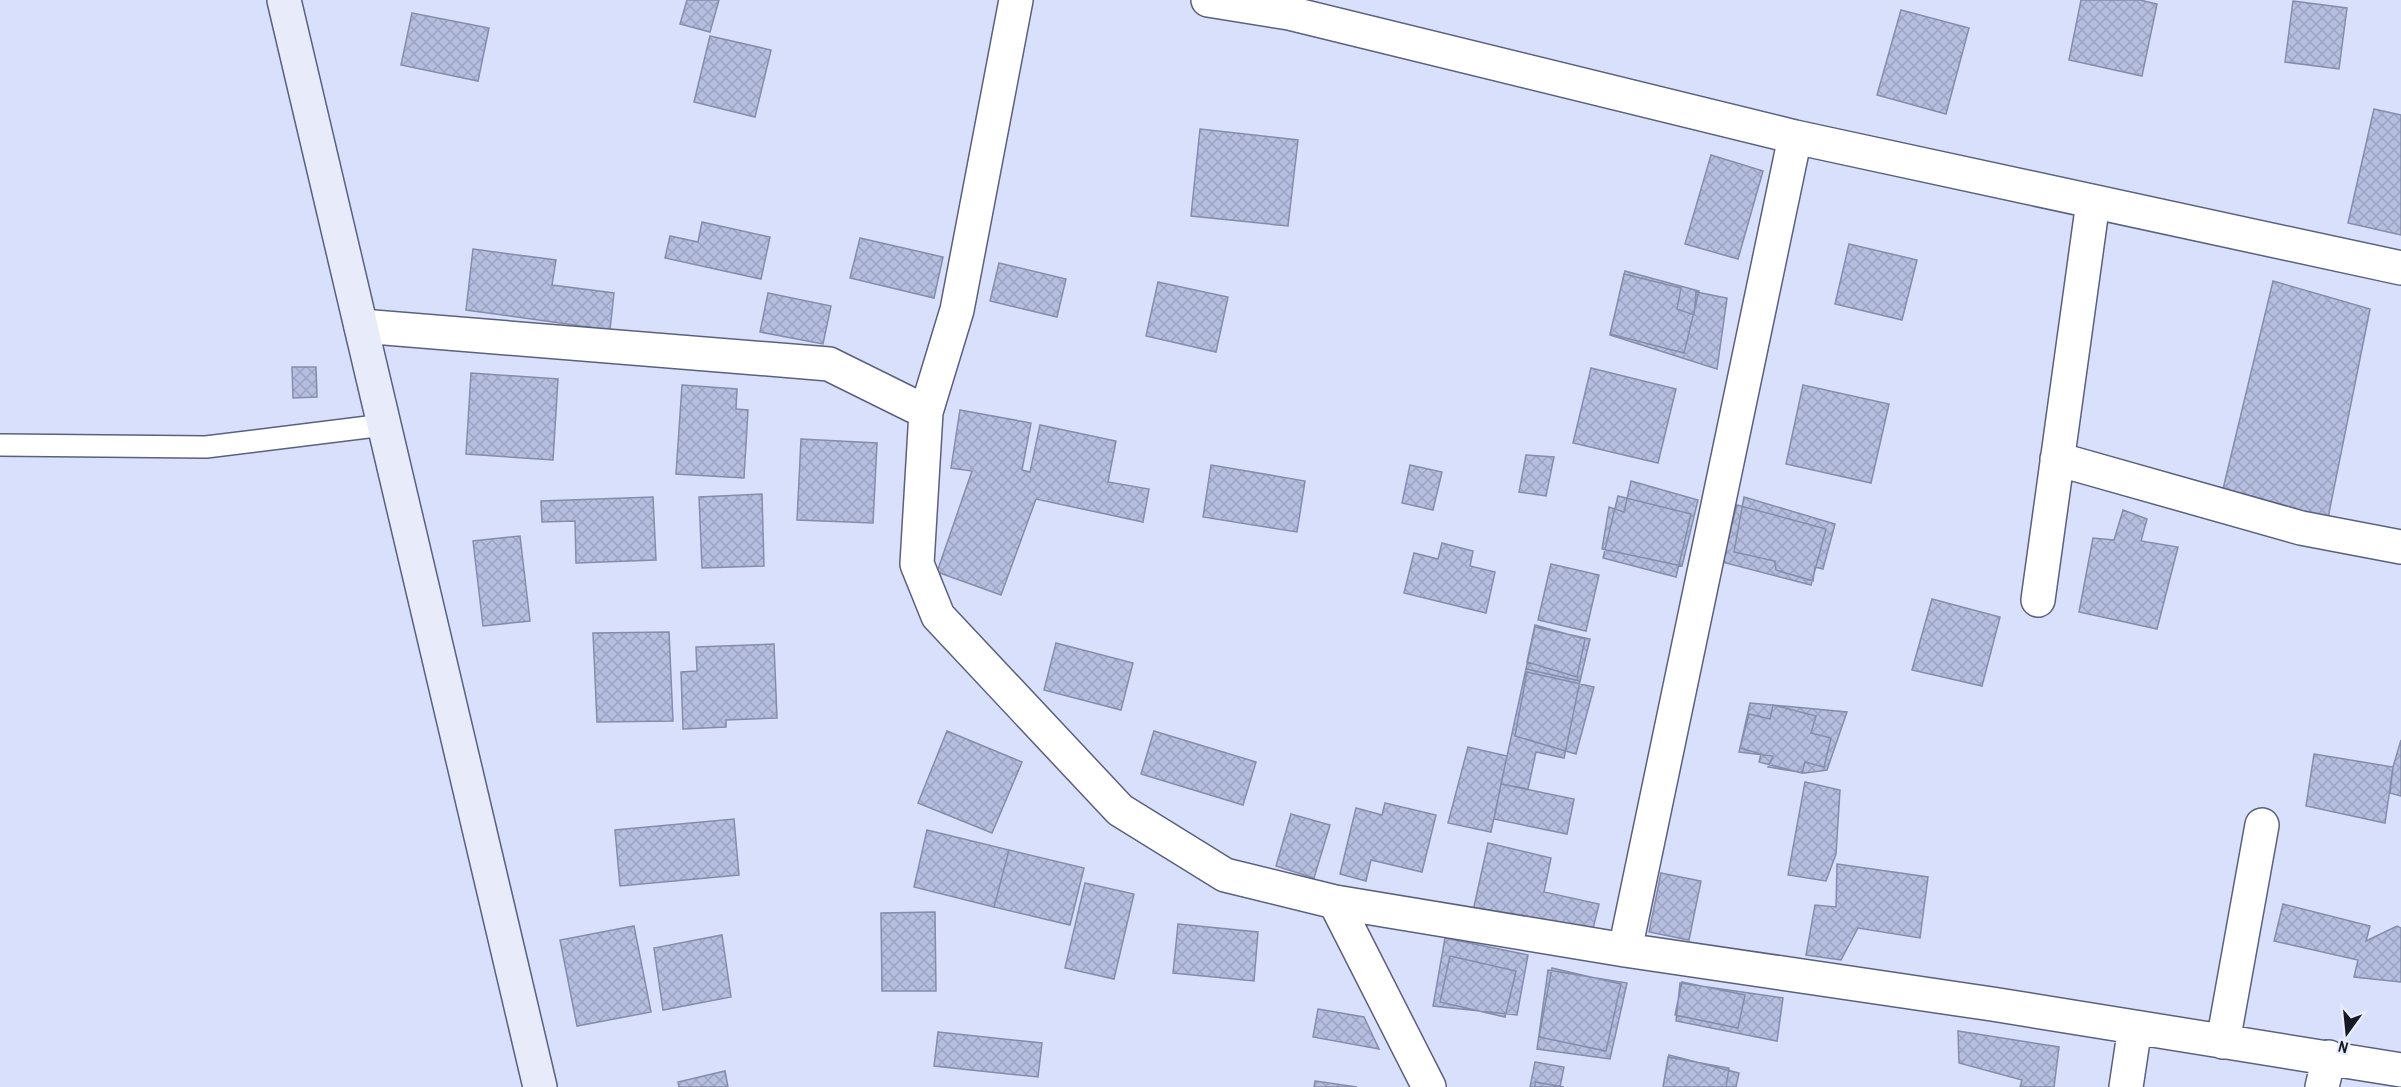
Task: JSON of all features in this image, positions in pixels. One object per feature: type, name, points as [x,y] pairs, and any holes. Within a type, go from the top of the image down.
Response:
[{"type":"street","points":[[284,0],[540,1087]]},
{"type":"street","points":[[1016,0],[957,310],[926,412],[917,564],[938,615],[1120,810],[1225,875],[1335,902],[1625,950],[1981,1002],[2223,1042],[2325,1072],[2401,1070]]},
{"type":"street","points":[[1208,0],[1288,14],[1795,137],[2401,268]]},
{"type":"street","points":[[1625,950],[1795,137]]},
{"type":"street","points":[[2038,600],[2092,201]]},
{"type":"street","points":[[361,326],[829,364],[926,412]]},
{"type":"street","points":[[2057,459],[2301,528],[2401,547]]},
{"type":"street","points":[[2223,1042],[2262,825]]},
{"type":"street","points":[[1335,902],[1429,1087]]},
{"type":"street","points":[[2126,1087],[2135,1027]]},
{"type":"lane","points":[[0,445],[206,447],[384,425]]},
{"type":"building","points":[[687,0],[719,0],[710,32],[680,24]]},
{"type":"building","points":[[2081,0],[2140,0],[2157,4],[2142,76],[2069,60]]},
{"type":"building","points":[[2293,1],[2347,8],[2339,69],[2285,62]]},
{"type":"building","points":[[1901,10],[1969,28],[1946,114],[1877,95]]},
{"type":"building","points":[[412,13],[489,28],[478,81],[401,65]]},
{"type":"building","points":[[710,36],[771,50],[755,117],[694,102]]},
{"type":"building","points":[[2374,109],[2401,115],[2401,235],[2348,223]]},
{"type":"building","points":[[1200,129],[1298,140],[1288,226],[1191,216]]},
{"type":"building","points":[[1711,155],[1763,171],[1738,259],[1685,244]]},
{"type":"building","points":[[702,222],[770,237],[761,279],[665,258],[670,236],[698,242]]},
{"type":"building","points":[[860,238],[943,257],[934,298],[850,278]]},
{"type":"building","points":[[1849,244],[1917,260],[1902,320],[1835,304]]},
{"type":"building","points":[[473,249],[556,260],[552,285],[614,293],[610,330],[466,310]]},
{"type":"building","points":[[999,263],[1066,279],[1057,317],[990,301]]},
{"type":"building","points":[[1625,271],[1699,291],[1684,353],[1610,334]]},
{"type":"building","points":[[1624,274],[1681,288],[1677,309],[1694,315],[1696,292],[1727,298],[1717,369],[1610,335]]},
{"type":"building","points":[[2273,281],[2370,309],[2328,518],[2223,489]]},
{"type":"building","points":[[1158,282],[1228,297],[1216,352],[1146,336]]},
{"type":"building","points":[[768,293],[831,306],[823,344],[760,332]]},
{"type":"building","points":[[292,367],[316,367],[317,397],[293,398]]},
{"type":"building","points":[[1591,368],[1676,389],[1658,463],[1573,443]]},
{"type":"building","points":[[471,373],[558,379],[553,460],[466,454]]},
{"type":"building","points":[[682,385],[737,389],[736,409],[748,410],[744,478],[676,474]]},
{"type":"building","points":[[1803,385],[1889,404],[1871,483],[1786,464]]},
{"type":"building","points":[[960,410],[1031,423],[1022,470],[1030,472],[1040,425],[1116,441],[1108,482],[1149,489],[1143,522],[1036,499],[1001,595],[937,572],[972,471],[951,468]]},
{"type":"building","points":[[801,439],[877,443],[873,523],[797,520]]},
{"type":"building","points":[[1526,455],[1554,457],[1546,496],[1519,492]]},
{"type":"building","points":[[1211,465],[1305,481],[1297,532],[1203,517]]},
{"type":"building","points":[[1410,465],[1442,472],[1433,510],[1402,503]]},
{"type":"building","points":[[1631,481],[1698,500],[1682,566],[1602,549],[1609,507],[1624,512]]},
{"type":"building","points":[[762,494],[764,566],[702,568],[699,497]]},
{"type":"building","points":[[1618,496],[1691,514],[1676,577],[1603,558]]},
{"type":"building","points":[[653,497],[656,560],[576,563],[575,521],[542,522],[541,501]]},
{"type":"building","points":[[1744,497],[1835,524],[1823,569],[1815,567],[1813,581],[1776,570],[1775,561],[1734,552]]},
{"type":"building","points":[[1737,505],[1826,529],[1811,585],[1722,562]]},
{"type":"building","points":[[2123,510],[2147,519],[2141,541],[2178,547],[2157,629],[2079,612],[2093,538],[2114,540]]},
{"type":"building","points":[[520,536],[530,621],[483,626],[473,541]]},
{"type":"building","points":[[1442,543],[1473,551],[1470,566],[1495,572],[1486,613],[1404,593],[1414,553],[1438,559]]},
{"type":"building","points":[[1551,564],[1599,575],[1586,631],[1538,620]]},
{"type":"building","points":[[1932,599],[2000,617],[1982,686],[1912,670]]},
{"type":"building","points":[[1535,625],[1585,639],[1577,677],[1527,662]]},
{"type":"building","points":[[1535,627],[1590,639],[1580,681],[1526,669]]},
{"type":"building","points":[[669,632],[673,721],[597,722],[593,633]]},
{"type":"building","points":[[1056,643],[1133,663],[1121,710],[1044,690]]},
{"type":"building","points":[[774,644],[777,718],[726,720],[726,727],[683,729],[681,672],[697,671],[696,647]]},
{"type":"building","points":[[1526,669],[1580,681],[1564,758],[1536,752],[1528,789],[1501,784]]},
{"type":"building","points":[[1527,672],[1594,687],[1576,754],[1515,736]]},
{"type":"building","points":[[1750,703],[1847,712],[1827,770],[1805,773],[1768,767],[1773,756],[1739,752]]},
{"type":"building","points":[[1773,705],[1816,716],[1811,733],[1831,738],[1824,767],[1805,762],[1802,773],[1759,762],[1761,754],[1740,748],[1749,714],[1770,719]]},
{"type":"building","points":[[947,731],[1022,762],[992,833],[918,803]]},
{"type":"building","points":[[1154,731],[1256,762],[1243,805],[1141,774]]},
{"type":"building","points":[[2401,740],[2401,796],[2390,793],[2393,767]]},
{"type":"building","points":[[1468,747],[1507,756],[1491,832],[1448,823]]},
{"type":"building","points":[[2314,754],[2393,767],[2385,823],[2306,806]]},
{"type":"building","points":[[1805,782],[1840,790],[1836,854],[1826,881],[1788,875]]},
{"type":"building","points":[[1501,784],[1574,799],[1567,834],[1494,819]]},
{"type":"building","points":[[1385,803],[1436,815],[1422,872],[1371,860],[1366,881],[1340,874],[1356,808],[1382,815]]},
{"type":"building","points":[[1291,814],[1330,825],[1314,878],[1276,866]]},
{"type":"building","points":[[734,819],[739,875],[620,886],[615,830]]},
{"type":"building","points":[[927,830],[1009,850],[994,907],[914,887]]},
{"type":"building","points":[[1488,843],[1551,858],[1544,892],[1599,904],[1591,937],[1473,911]]},
{"type":"building","points":[[1009,850],[1084,868],[1070,925],[994,907]]},
{"type":"building","points":[[1837,864],[1928,877],[1920,938],[1858,928],[1841,960],[1806,955],[1815,905],[1836,907]]},
{"type":"building","points":[[1661,873],[1701,881],[1689,940],[1649,932]]},
{"type":"building","points":[[1085,883],[1134,894],[1114,979],[1065,968]]},
{"type":"building","points":[[2283,904],[2370,926],[2366,941],[2397,926],[2401,928],[2401,982],[2354,977],[2358,960],[2274,941]]},
{"type":"building","points":[[935,912],[936,991],[882,991],[881,913]]},
{"type":"building","points":[[1178,924],[1258,932],[1254,981],[1173,973]]},
{"type":"building","points":[[634,926],[651,1012],[577,1026],[560,940]]},
{"type":"building","points":[[722,935],[731,997],[663,1010],[654,948]]},
{"type":"building","points":[[1445,938],[1528,955],[1517,1015],[1433,1006]]},
{"type":"building","points":[[1450,956],[1516,971],[1505,1017],[1440,1002]]},
{"type":"building","points":[[1552,968],[1621,984],[1606,1051],[1539,1037]]},
{"type":"building","points":[[1548,970],[1627,983],[1610,1059],[1537,1049]]},
{"type":"building","points":[[1682,982],[1745,995],[1738,1028],[1675,1015]]},
{"type":"building","points":[[1680,983],[1783,998],[1777,1041],[1676,1021]]},
{"type":"building","points":[[1318,1009],[1364,1017],[1379,1049],[1313,1037]]},
{"type":"building","points":[[1958,1031],[2059,1047],[2054,1087],[2020,1087],[2022,1080],[1959,1063]]},
{"type":"building","points":[[938,1032],[1042,1043],[1038,1077],[934,1066]]},
{"type":"building","points":[[1669,1055],[1739,1073],[1736,1087],[1663,1087]]},
{"type":"building","points":[[1668,1057],[1729,1068],[1726,1087],[1663,1087]]},
{"type":"building","points":[[1535,1062],[1564,1067],[1560,1087],[1530,1087]]},
{"type":"building","points":[[725,1071],[728,1087],[679,1087],[678,1082]]},
{"type":"building","points":[[1315,1081],[1357,1087],[1314,1087]]},
{"type":"building","points":[[1535,1082],[1564,1087],[1535,1087]]}]
